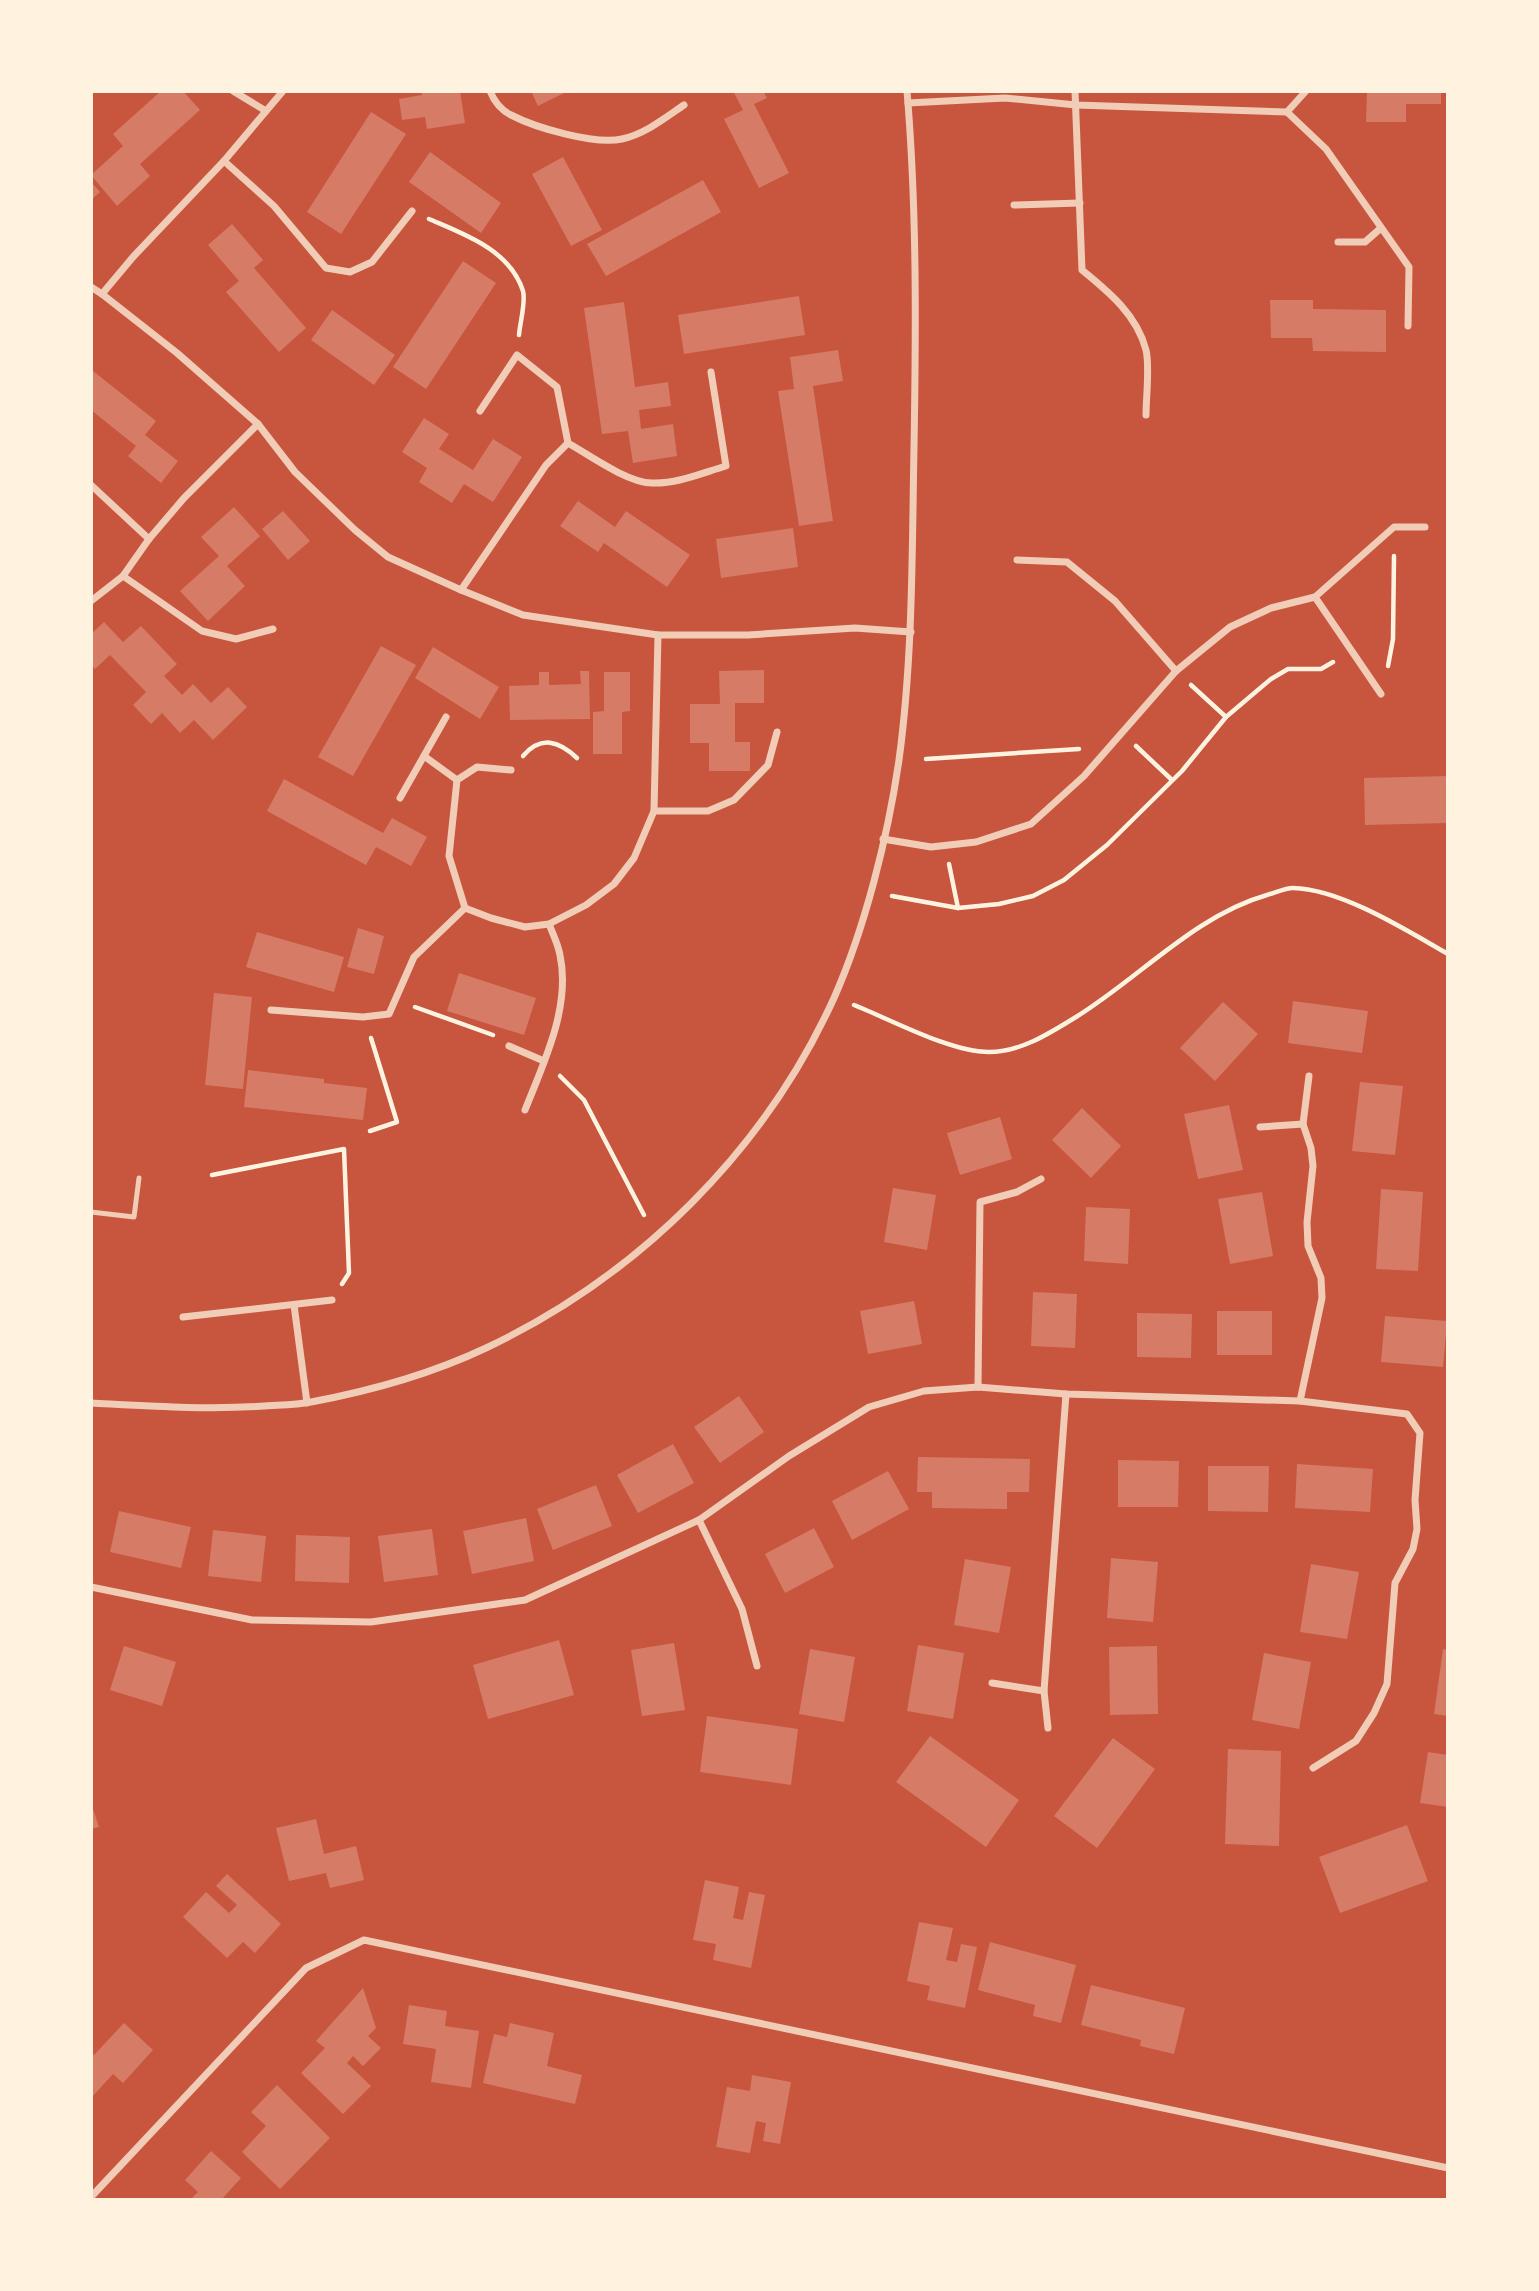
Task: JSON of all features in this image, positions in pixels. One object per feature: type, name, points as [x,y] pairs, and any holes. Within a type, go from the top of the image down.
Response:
[{"type":"street","points":[[233,91],[266,111]]},
{"type":"street","points":[[102,294],[132,257],[283,91]]},
{"type":"street","points":[[490,91],[497,104],[510,114],[557,131],[599,141],[621,139],[644,131],[684,105]]},
{"type":"street","points":[[91,1403],[229,1408],[307,1403],[412,1376],[481,1350],[545,1317],[610,1274],[704,1192],[774,1106],[811,1043],[852,953],[883,839],[899,761],[911,632],[916,284],[907,91]]},
{"type":"street","points":[[1075,91],[1083,270],[1133,319],[1146,351],[1146,415]]},
{"type":"street","points":[[1287,111],[1306,91]]},
{"type":"street","points":[[908,103],[1005,98],[1076,105],[1287,111],[1326,149],[1409,267],[1408,326]]},
{"type":"street","points":[[223,160],[274,206],[326,268],[350,272],[372,262],[412,211]]},
{"type":"street","points":[[1014,205],[1080,203]]},
{"type":"street","points":[[1338,242],[1366,242],[1381,228]]},
{"type":"street","points":[[91,287],[177,354],[258,424],[295,471],[355,530],[388,557],[461,590],[523,615],[658,635],[747,635],[855,628],[911,632]]},
{"type":"street","points":[[480,411],[517,355],[557,387],[568,443],[620,473],[649,484],[674,482],[726,466],[711,372]]},
{"type":"street","points":[[91,601],[122,576],[184,498],[258,424]]},
{"type":"street","points":[[461,590],[546,466],[568,443]]},
{"type":"street","points":[[91,485],[149,539]]},
{"type":"street","points":[[883,839],[930,847],[946,846],[976,842],[1031,824],[1084,776],[1176,671],[1230,627],[1271,608],[1315,597],[1394,527],[1425,527]]},
{"type":"street","points":[[1017,560],[1067,562],[1115,601],[1176,671]]},
{"type":"street","points":[[122,576],[202,631],[236,639],[273,629]]},
{"type":"street","points":[[1315,597],[1381,694]]},
{"type":"street","points":[[465,908],[525,927],[549,923],[586,905],[614,884],[634,858],[654,811],[658,635]]},
{"type":"street","points":[[400,798],[446,717]]},
{"type":"street","points":[[654,811],[708,811],[734,800],[768,765],[777,732]]},
{"type":"street","points":[[424,756],[457,780]]},
{"type":"street","points":[[457,780],[477,767],[511,770]]},
{"type":"street","points":[[457,780],[449,856],[465,908]]},
{"type":"street","points":[[271,1010],[363,1017],[388,1014],[414,957],[465,908]]},
{"type":"street","points":[[525,1110],[559,1013],[563,982],[560,955],[549,923]]},
{"type":"street","points":[[509,1046],[544,1061]]},
{"type":"street","points":[[1300,1401],[1322,1298],[1321,1278],[1308,1246],[1307,1222],[1313,1166],[1311,1148],[1303,1124],[1309,1076]]},
{"type":"street","points":[[1260,1127],[1303,1124]]},
{"type":"street","points":[[978,1387],[980,1202],[1017,1192],[1041,1179]]},
{"type":"street","points":[[183,1317],[332,1300]]},
{"type":"street","points":[[294,1305],[307,1403]]},
{"type":"street","points":[[91,1587],[252,1620],[371,1622],[525,1600],[699,1520],[789,1456],[869,1407],[924,1391],[978,1387],[1066,1394],[1300,1401],[1406,1414],[1420,1433],[1415,1500],[1416,1529],[1413,1549],[1395,1583],[1387,1684],[1374,1713],[1356,1741],[1313,1768]]},
{"type":"street","points":[[1048,1728],[1044,1691],[1066,1394]]},
{"type":"street","points":[[699,1520],[743,1609],[757,1666]]},
{"type":"street","points":[[992,1683],[1044,1691]]},
{"type":"street","points":[[91,2197],[306,1968],[364,1940],[1448,2168]]},
{"type":"lane","points":[[91,1212],[134,1217],[139,1178]]},
{"type":"path","points":[[412,211],[491,248],[514,274],[524,293],[517,355]]},
{"type":"path","points":[[1381,694],[1393,639],[1394,527]]},
{"type":"path","points":[[870,892],[958,908],[999,904],[1033,896],[1064,880],[1107,845],[1172,780],[1226,717],[1271,679],[1288,669],[1321,669],[1351,650]]},
{"type":"path","points":[[1176,671],[1226,717]]},
{"type":"path","points":[[1123,733],[1172,780]]},
{"type":"path","points":[[511,770],[530,748],[543,742],[564,746],[578,758]]},
{"type":"path","points":[[926,759],[1085,749],[1102,756]]},
{"type":"path","points":[[946,846],[958,908]]},
{"type":"path","points":[[834,997],[959,1048],[989,1052],[1020,1047],[1053,1031],[1107,998],[1222,913],[1256,898],[1291,888],[1325,893],[1403,928],[1448,954]]},
{"type":"path","points":[[395,1000],[498,1037],[509,1046]]},
{"type":"path","points":[[363,1017],[381,1065],[397,1122],[370,1131]]},
{"type":"path","points":[[544,1061],[584,1100],[644,1215]]},
{"type":"path","points":[[212,1175],[344,1149],[349,1273],[332,1300]]},
{"type":"building","points":[[161,91],[183,91],[200,110],[140,164],[150,176],[117,206],[91,175],[123,146],[113,134]]},
{"type":"building","points":[[421,91],[460,91],[465,123],[427,129],[425,117],[402,120],[399,99],[422,95]]},
{"type":"building","points":[[531,91],[568,91],[538,106]]},
{"type":"building","points":[[733,91],[763,91],[767,98],[754,104],[789,173],[759,188],[724,119],[743,110]]},
{"type":"building","points":[[1367,91],[1441,91],[1441,104],[1406,104],[1406,122],[1366,122]]},
{"type":"building","points":[[371,112],[406,134],[341,234],[307,212]]},
{"type":"building","points":[[430,152],[501,203],[481,233],[409,182]]},
{"type":"building","points":[[563,157],[602,230],[571,246],[532,174]]},
{"type":"building","points":[[703,180],[721,212],[606,276],[587,244]]},
{"type":"building","points":[[91,182],[100,192],[91,200]]},
{"type":"building","points":[[232,224],[263,260],[254,268],[306,328],[279,352],[226,292],[239,281],[208,245]]},
{"type":"building","points":[[463,261],[496,283],[426,389],[393,367]]},
{"type":"building","points":[[799,296],[805,335],[684,354],[678,315]]},
{"type":"building","points":[[1270,300],[1313,300],[1313,309],[1386,310],[1386,352],[1313,351],[1312,338],[1271,338]]},
{"type":"building","points":[[624,302],[635,387],[668,382],[671,406],[639,410],[641,429],[673,424],[677,456],[633,463],[628,431],[602,434],[584,308]]},
{"type":"building","points":[[332,310],[395,355],[374,385],[311,340]]},
{"type":"building","points":[[838,350],[843,381],[813,386],[833,521],[799,526],[778,391],[794,389],[790,357]]},
{"type":"building","points":[[93,371],[156,421],[145,435],[178,461],[161,483],[128,456],[136,446],[91,410]]},
{"type":"building","points":[[424,418],[449,434],[439,449],[473,470],[493,439],[522,457],[493,502],[464,484],[452,503],[419,482],[427,468],[402,452]]},
{"type":"building","points":[[578,501],[615,527],[626,511],[690,555],[667,587],[604,543],[598,552],[560,526]]},
{"type":"building","points":[[234,507],[260,536],[227,566],[245,586],[208,621],[180,591],[219,556],[201,537]]},
{"type":"building","points":[[283,511],[310,541],[288,560],[262,529]]},
{"type":"building","points":[[793,528],[798,567],[721,578],[716,539]]},
{"type":"building","points":[[104,622],[123,642],[141,626],[177,664],[164,676],[182,695],[193,684],[211,703],[228,687],[247,707],[213,740],[194,720],[180,733],[162,713],[151,724],[133,705],[146,692],[110,655],[95,669],[91,665],[91,634]]},
{"type":"building","points":[[381,646],[416,665],[353,776],[318,757]]},
{"type":"building","points":[[433,647],[499,687],[480,719],[415,678]]},
{"type":"building","points":[[764,670],[764,703],[735,703],[735,742],[750,742],[750,771],[709,771],[709,743],[690,743],[690,704],[720,704],[719,671]]},
{"type":"building","points":[[580,671],[589,671],[590,719],[510,720],[509,686],[539,685],[539,672],[549,672],[549,685],[581,684]]},
{"type":"building","points":[[604,672],[630,672],[630,711],[622,712],[622,754],[593,754],[593,712],[604,711]]},
{"type":"building","points":[[1448,776],[1448,823],[1365,825],[1364,778]]},
{"type":"building","points":[[284,779],[383,833],[392,818],[427,837],[411,866],[376,847],[366,865],[267,811]]},
{"type":"building","points":[[358,928],[384,936],[374,974],[347,967]]},
{"type":"building","points":[[257,932],[344,957],[334,992],[246,967]]},
{"type":"building","points":[[459,973],[536,998],[524,1035],[447,1011]]},
{"type":"building","points":[[214,993],[252,997],[243,1089],[205,1085]]},
{"type":"building","points":[[1293,1001],[1368,1011],[1362,1053],[1288,1043]]},
{"type":"building","points":[[1223,1002],[1258,1034],[1215,1081],[1180,1048]]},
{"type":"building","points":[[248,1070],[324,1079],[324,1083],[367,1088],[363,1120],[244,1107]]},
{"type":"building","points":[[1360,1082],[1403,1086],[1395,1155],[1352,1151]]},
{"type":"building","points":[[1229,1105],[1243,1170],[1198,1179],[1184,1114]]},
{"type":"building","points":[[1082,1108],[1121,1146],[1091,1178],[1052,1140]]},
{"type":"building","points":[[1000,1117],[1012,1159],[960,1175],[947,1133]]},
{"type":"building","points":[[893,1188],[936,1195],[927,1250],[884,1242]]},
{"type":"building","points":[[1381,1189],[1423,1192],[1418,1271],[1376,1269]]},
{"type":"building","points":[[1262,1192],[1273,1256],[1230,1264],[1218,1199]]},
{"type":"building","points":[[1086,1207],[1130,1209],[1128,1264],[1084,1261]]},
{"type":"building","points":[[1033,1292],[1077,1294],[1075,1348],[1031,1346]]},
{"type":"building","points":[[914,1301],[922,1344],[868,1354],[860,1311]]},
{"type":"building","points":[[1217,1311],[1272,1311],[1272,1355],[1217,1355]]},
{"type":"building","points":[[1137,1313],[1192,1314],[1191,1358],[1137,1357]]},
{"type":"building","points":[[1385,1316],[1447,1321],[1443,1367],[1381,1362]]},
{"type":"building","points":[[739,1396],[764,1432],[720,1463],[694,1427]]},
{"type":"building","points":[[673,1444],[694,1483],[638,1513],[617,1475]]},
{"type":"building","points":[[918,1457],[1030,1459],[1029,1492],[1007,1492],[1007,1509],[932,1508],[932,1492],[917,1492]]},
{"type":"building","points":[[1118,1460],[1179,1461],[1178,1507],[1118,1507]]},
{"type":"building","points":[[1297,1464],[1373,1469],[1370,1512],[1295,1508]]},
{"type":"building","points":[[1208,1466],[1269,1466],[1268,1512],[1208,1511]]},
{"type":"building","points":[[888,1471],[909,1509],[852,1540],[832,1501]]},
{"type":"building","points":[[596,1485],[612,1526],[553,1550],[537,1509]]},
{"type":"building","points":[[119,1511],[191,1527],[181,1568],[110,1552]]},
{"type":"building","points":[[526,1518],[534,1561],[472,1574],[463,1531]]},
{"type":"building","points":[[814,1528],[834,1567],[785,1593],[765,1554]]},
{"type":"building","points":[[432,1529],[438,1575],[384,1582],[378,1536]]},
{"type":"building","points":[[213,1530],[266,1536],[261,1582],[208,1576]]},
{"type":"building","points":[[296,1535],[350,1537],[349,1583],[295,1581]]},
{"type":"building","points":[[1111,1558],[1158,1562],[1153,1622],[1107,1618]]},
{"type":"building","points":[[965,1559],[1011,1567],[999,1633],[954,1625]]},
{"type":"building","points":[[1311,1564],[1359,1572],[1347,1639],[1300,1632]]},
{"type":"building","points":[[559,1640],[574,1695],[488,1719],[473,1665]]},
{"type":"building","points":[[674,1643],[685,1710],[642,1716],[631,1650]]},
{"type":"building","points":[[918,1645],[964,1653],[953,1719],[907,1711]]},
{"type":"building","points":[[124,1646],[176,1662],[162,1706],[110,1690]]},
{"type":"building","points":[[1157,1646],[1158,1714],[1110,1715],[1109,1647]]},
{"type":"building","points":[[810,1649],[855,1657],[844,1722],[799,1714]]},
{"type":"building","points":[[1443,1649],[1448,1650],[1448,1716],[1434,1714]]},
{"type":"building","points":[[1264,1653],[1311,1662],[1299,1729],[1252,1720]]},
{"type":"building","points":[[707,1716],[798,1729],[791,1785],[700,1772]]},
{"type":"building","points":[[930,1736],[1019,1800],[986,1847],[896,1782]]},
{"type":"building","points":[[1113,1738],[1155,1769],[1097,1848],[1054,1816]]},
{"type":"building","points":[[1228,1749],[1281,1751],[1279,1846],[1225,1844]]},
{"type":"building","points":[[1428,1752],[1448,1755],[1448,1807],[1420,1803]]},
{"type":"building","points":[[91,1803],[99,1827],[91,1829]]},
{"type":"building","points":[[316,1819],[324,1854],[356,1846],[364,1880],[330,1888],[326,1873],[289,1881],[276,1828]]},
{"type":"building","points":[[1407,1825],[1428,1881],[1340,1913],[1319,1857]]},
{"type":"building","points":[[227,1874],[281,1924],[255,1953],[243,1942],[227,1958],[183,1917],[206,1892],[229,1913],[237,1905],[216,1886]]},
{"type":"building","points":[[705,1880],[739,1887],[733,1918],[743,1920],[749,1892],[765,1895],[751,1968],[713,1960],[716,1944],[693,1940]]},
{"type":"building","points":[[919,1922],[953,1928],[946,1960],[957,1962],[961,1944],[977,1947],[965,2008],[927,2000],[930,1986],[907,1981]]},
{"type":"building","points":[[990,1942],[1076,1965],[1061,2023],[1033,2016],[1035,2005],[978,1990]]},
{"type":"building","points":[[1091,1985],[1185,2008],[1174,2054],[1140,2046],[1141,2040],[1081,2025]]},
{"type":"building","points":[[363,1988],[376,2028],[368,2036],[381,2048],[363,2066],[353,2056],[347,2063],[371,2086],[343,2114],[301,2073],[325,2048],[316,2041]]},
{"type":"building","points":[[409,2005],[447,2011],[445,2026],[479,2031],[471,2088],[431,2082],[436,2049],[403,2044]]},
{"type":"building","points":[[124,2023],[153,2050],[123,2083],[113,2074],[91,2098],[91,2053],[94,2055]]},
{"type":"building","points":[[510,2023],[554,2033],[547,2066],[582,2075],[575,2104],[483,2083],[494,2034],[507,2037]]},
{"type":"building","points":[[752,2075],[791,2082],[780,2144],[763,2141],[766,2123],[756,2121],[750,2153],[716,2147],[727,2087],[750,2091]]},
{"type":"building","points":[[277,2085],[330,2138],[280,2189],[242,2152],[266,2126],[251,2112]]},
{"type":"building","points":[[211,2151],[241,2178],[221,2200],[190,2200],[198,2192],[185,2180]]}]
